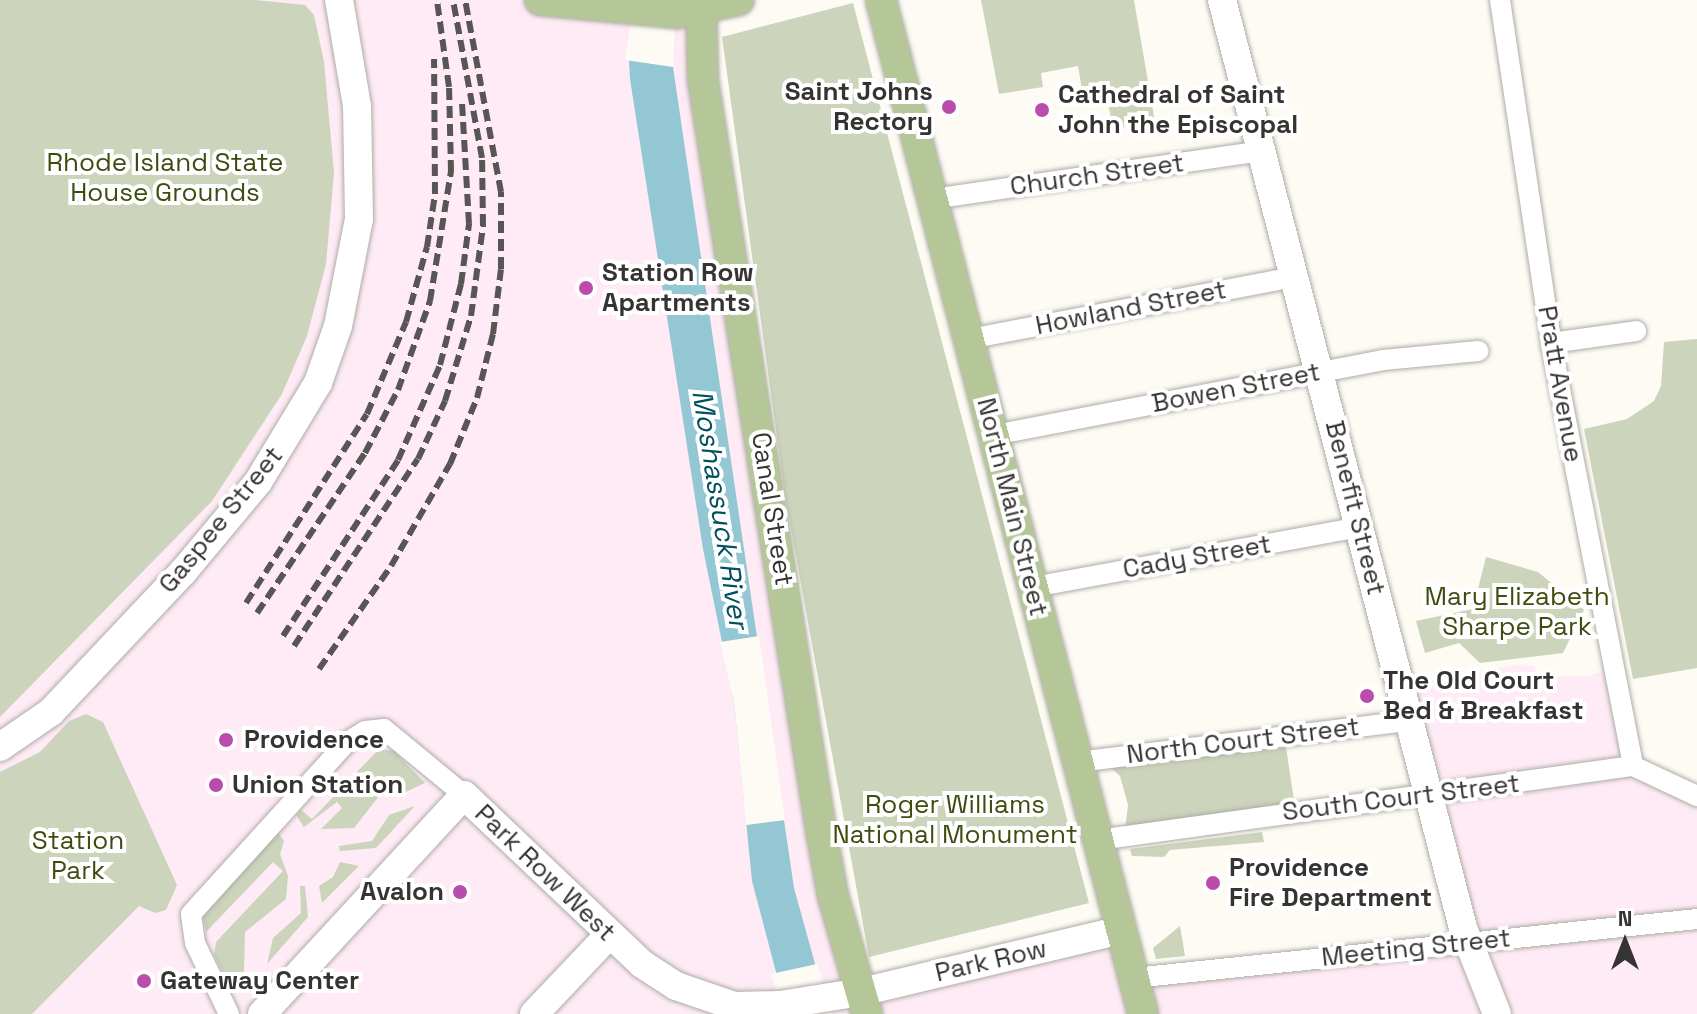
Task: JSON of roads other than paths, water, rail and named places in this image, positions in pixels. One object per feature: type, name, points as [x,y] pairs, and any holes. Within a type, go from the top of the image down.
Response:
[{"type":"main road","points":[[540,0],[631,12],[739,0]]},
{"type":"main road","name":"North Main Street","points":[[881,0],[1143,1014]]},
{"type":"main road","name":"Canal Street","points":[[693,7],[823,842],[864,1003]]},
{"type":"street","name":"Gaspee Street","points":[[0,747],[51,712],[183,572],[258,482],[318,383],[338,326],[359,219],[357,106],[339,0]]},
{"type":"street","name":"Benefit Street","points":[[1222,0],[1293,277],[1321,372],[1428,798],[1468,943],[1497,1014]]},
{"type":"street","name":"Pratt Avenue","points":[[1500,0],[1551,343],[1633,766]]},
{"type":"street","name":"Church Street","points":[[933,199],[1262,151]]},
{"type":"street","name":"Howland Street","points":[[969,339],[1293,277]]},
{"type":"street","points":[[1551,343],[1636,331]]},
{"type":"street","name":"Bowen Street","points":[[994,435],[1321,372],[1479,351]]},
{"type":"street","name":"Cady Street","points":[[1033,587],[1360,527]]},
{"type":"street","name":"North Court Street","points":[[1078,762],[1408,721]]},
{"type":"street","points":[[229,1014],[195,943],[191,914],[201,897],[346,743],[365,731],[384,729],[464,795]]},
{"type":"street","points":[[1633,766],[1697,796]]},
{"type":"street","name":"South Court Street","points":[[1098,840],[1428,798],[1633,766]]},
{"type":"street","name":"Park Row West","points":[[262,1014],[464,795],[609,935],[676,986],[734,1006],[780,1005],[829,997],[864,1003]]},
{"type":"street","name":"Meeting Street","points":[[1134,978],[1697,919]]},
{"type":"street","name":"Park Row","points":[[864,1003],[1122,930]]},
{"type":"street","points":[[534,1014],[609,935]]},
{"type":"water","name":"Moshassuck River","points":[[672,0],[673,67],[794,888],[829,1014],[787,1014],[752,881],[734,701],[703,549],[630,79],[629,61]]},
{"type":"railway","points":[[257,613],[365,453],[398,390],[430,301],[451,172],[449,87],[437,0]]},
{"type":"railway","points":[[294,646],[418,459],[445,401],[471,316],[483,226],[482,158],[453,0]]},
{"type":"railway","points":[[319,669],[391,566],[450,464],[477,398],[493,334],[501,269],[501,192],[465,0]]},
{"type":"railway","points":[[246,603],[367,414],[406,322],[427,247],[435,194],[434,59]]},
{"type":"railway","points":[[283,636],[398,460],[440,365],[461,284],[469,224],[462,102]]},
{"type":"place","name":"Saint Johns Rectory","points":[[949,107]]},
{"type":"place","name":"Cathedral of Saint John the Episcopal","points":[[1042,110]]},
{"type":"place","name":"Station Row Apartments","points":[[586,288]]},
{"type":"place","name":"The Old Court Bed & Breakfast","points":[[1367,696]]},
{"type":"place","name":"Providence","points":[[226,740]]},
{"type":"place","name":"Union Station","points":[[216,785]]},
{"type":"place","name":"Providence Fire Department","points":[[1213,883]]},
{"type":"place","name":"Avalon","points":[[460,892]]},
{"type":"place","name":"Gateway Center","points":[[144,981]]},
{"type":"park label","name":"Rhode Island State House Grounds","points":[[165,178]]},
{"type":"park label","name":"Mary Elizabeth Sharpe Park","points":[[1517,612]]},
{"type":"park label","name":"Roger Williams National Monument","points":[[955,820]]},
{"type":"park label","name":"Station Park","points":[[78,856]]}]
